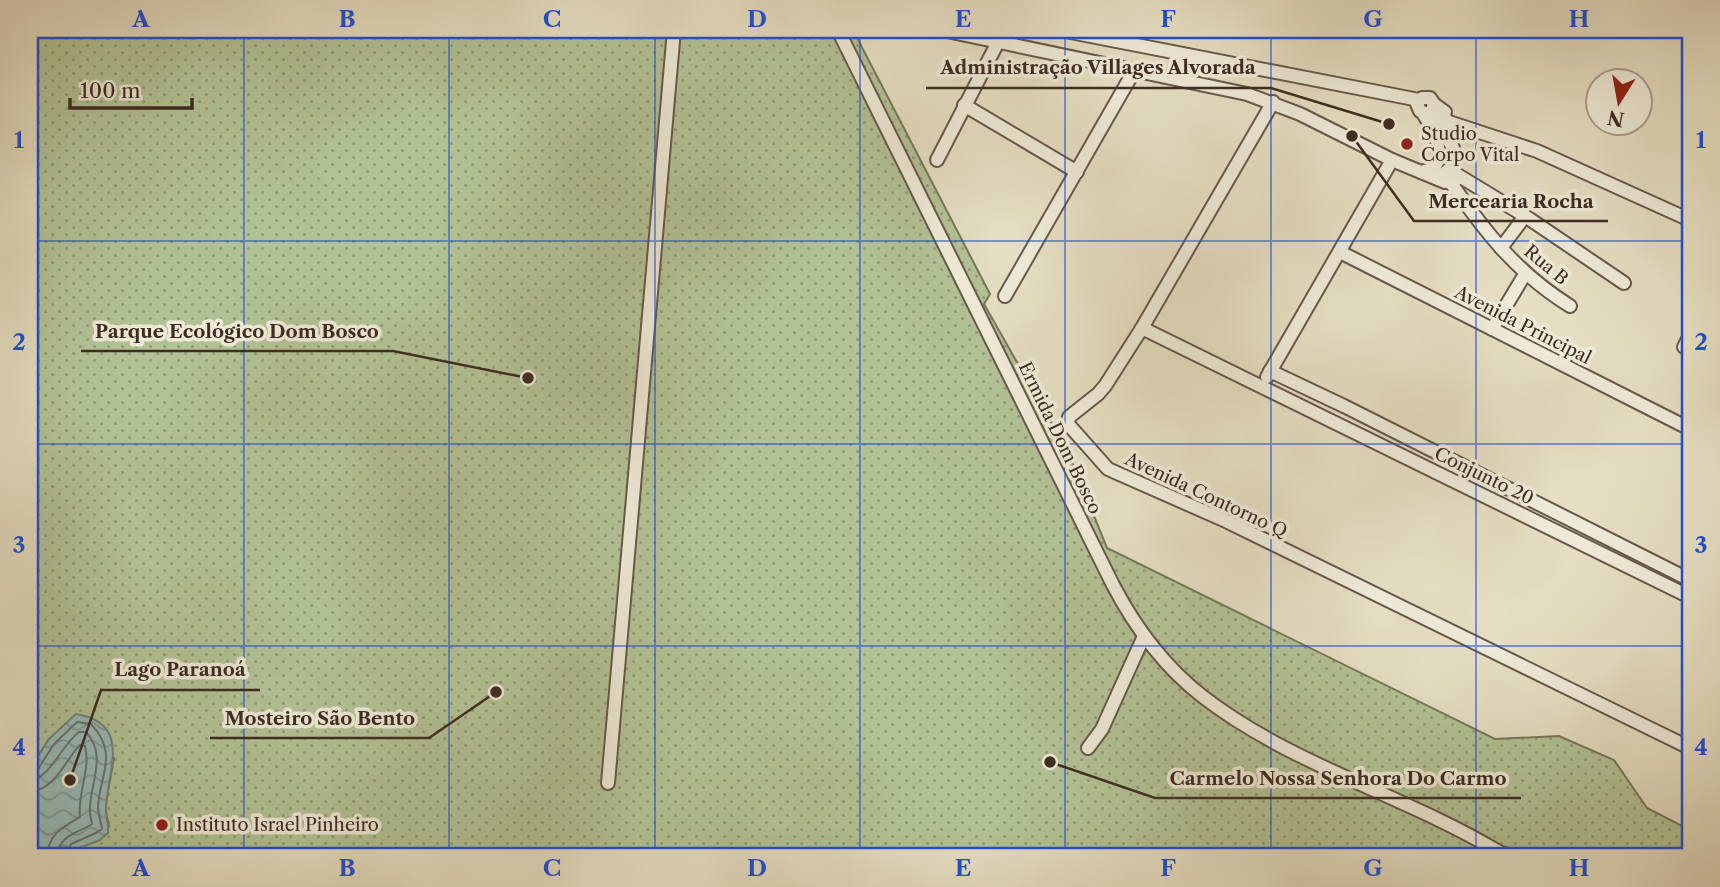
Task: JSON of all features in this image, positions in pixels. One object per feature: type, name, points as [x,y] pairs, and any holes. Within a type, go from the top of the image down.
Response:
[{"type":"street","points":[[608,783],[674,30]]},
{"type":"street","name":"Ermida Dom Bosco","points":[[838,30],[1113,585],[1144,636],[1201,696],[1273,742],[1483,842],[1503,857]]},
{"type":"street","name":"Rua B","points":[[942,30],[1228,89],[1273,102],[1421,172],[1447,173],[1501,248],[1525,274],[1570,306]]},
{"type":"street","points":[[1060,30],[1428,108],[1462,126],[1537,151],[1690,220]]},
{"type":"street","points":[[937,160],[998,42]]},
{"type":"street","points":[[1005,296],[1134,71]]},
{"type":"street","name":"Avenida Contorno Q","points":[[1273,102],[1142,328],[1105,386],[1067,419],[1068,424],[1108,469],[1226,521],[1690,748]]},
{"type":"street","points":[[964,105],[1077,172]]},
{"type":"street","points":[[1428,108],[1447,173],[1525,216],[1623,283]]},
{"type":"street","points":[[1262,387],[1392,160]]},
{"type":"street","points":[[1501,248],[1525,216]]},
{"type":"street","name":"Avenida Principal","points":[[1340,252],[1690,429]]},
{"type":"street","points":[[1492,329],[1525,274]]},
{"type":"street","name":"Conjunto 20","points":[[1142,328],[1690,597]]},
{"type":"street","points":[[1684,347],[1690,335]]},
{"type":"street","name":"Conjunto 20","points":[[1270,372],[1344,406],[1690,580]]},
{"type":"street","points":[[1580,542],[1602,547],[1602,536]]},
{"type":"street","points":[[1614,560],[1612,554],[1615,547],[1635,553]]},
{"type":"street","points":[[1088,748],[1102,729],[1144,636]]},
{"type":"green space","points":[[30,30],[853,30],[990,294],[984,304],[1068,452],[1107,548],[1495,739],[1559,736],[1614,760],[1647,808],[1690,830],[1690,857],[72,857],[76,849],[100,840],[109,826],[105,808],[114,758],[49,739],[30,769]]},
{"type":"water","points":[[76,714],[93,719],[105,727],[111,737],[113,750],[106,810],[108,833],[100,840],[76,849],[72,857],[30,857],[30,769],[49,739]]},
{"type":"place","name":"Administração Villages Alvorada","points":[[1389,124]]},
{"type":"place","name":"Mercearia Rocha","points":[[1352,136]]},
{"type":"place","name":"Studio Corpo Vital","points":[[1407,144]]},
{"type":"place","name":"Parque Ecológico Dom Bosco","points":[[528,378]]},
{"type":"place","name":"Mosteiro São Bento","points":[[496,692]]},
{"type":"place","name":"Carmelo Nossa Senhora Do Carmo","points":[[1050,762]]},
{"type":"place","name":"Lago Paranoá","points":[[70,780]]},
{"type":"place","name":"Instituto Israel Pinheiro","points":[[162,825]]}]
